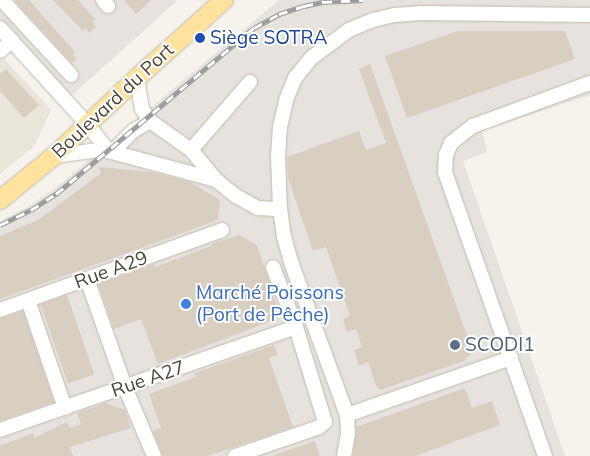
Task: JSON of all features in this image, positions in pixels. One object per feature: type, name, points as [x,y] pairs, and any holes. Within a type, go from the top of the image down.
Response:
[{"type":"main road","name":"Boulevard du Port","points":[[0,200],[54,156],[136,78],[224,0]]},
{"type":"street","points":[[2,0],[71,75]]},
{"type":"street","points":[[344,456],[348,434],[347,415],[292,265],[284,237],[280,209],[278,156],[280,127],[286,100],[295,78],[311,58],[349,30],[372,20],[421,13],[590,15]]},
{"type":"street","points":[[0,28],[88,125],[109,151]]},
{"type":"street","points":[[0,51],[12,41]]},
{"type":"street","points":[[136,78],[142,109],[150,121],[191,150],[216,180],[248,204],[258,208],[280,209]]},
{"type":"street","points":[[191,150],[250,82]]},
{"type":"street","points":[[545,456],[444,172],[446,155],[451,143],[473,126],[590,83]]},
{"type":"street","points":[[109,151],[133,131],[150,121]]},
{"type":"street","points":[[54,156],[109,151],[216,180]]},
{"type":"street","name":"Rue A29","points":[[0,310],[222,230]]},
{"type":"street","points":[[235,456],[319,428],[325,422],[296,327],[273,267]]},
{"type":"street","points":[[87,279],[125,386],[154,456]]},
{"type":"street","points":[[28,300],[65,408]]},
{"type":"street","name":"Rue A27","points":[[0,430],[296,327]]},
{"type":"street","points":[[347,415],[511,358]]},
{"type":"shaded area","points":[[0,0],[178,0],[70,97],[0,19]]},
{"type":"shaded area","points":[[279,0],[590,0],[590,95],[482,131],[487,152],[463,161],[565,456],[0,456],[0,221],[29,206],[53,190]]},
{"type":"shaded area","points":[[0,54],[51,110],[35,145],[0,174]]},
{"type":"building","points":[[14,0],[29,0],[75,52],[73,54],[77,59],[72,63]]},
{"type":"building","points":[[53,0],[78,0],[95,19],[92,22],[96,27],[89,33],[85,28],[83,31]]},
{"type":"building","points":[[124,0],[151,0],[136,14]]},
{"type":"building","points":[[458,31],[565,31],[575,59],[407,118],[385,56]]},
{"type":"building","points":[[370,64],[471,347],[471,354],[464,361],[380,390],[376,385],[368,362],[359,366],[354,350],[362,347],[356,329],[347,332],[343,319],[350,316],[326,247],[313,251],[288,178],[287,157],[359,131],[366,150],[386,143],[359,69]]},
{"type":"building","points":[[6,69],[39,105],[24,118],[0,91],[0,74]]},
{"type":"building","points":[[99,167],[152,172],[190,182],[220,200],[218,220],[0,299],[0,236],[38,220],[101,173]]},
{"type":"building","points":[[239,235],[257,245],[276,303],[272,321],[158,364],[141,319],[114,329],[98,284],[154,264],[155,267],[211,246],[211,244]]},
{"type":"building","points":[[67,295],[94,374],[68,384],[41,304]]},
{"type":"building","points":[[23,311],[54,402],[0,421],[0,319]]},
{"type":"building","points":[[274,345],[278,355],[269,358],[293,427],[207,456],[163,456],[153,431],[161,428],[149,394],[196,377],[195,373]]},
{"type":"building","points":[[465,388],[472,408],[492,401],[500,425],[415,456],[353,456],[356,427]]},
{"type":"building","points":[[106,403],[125,410],[131,428],[70,447],[73,456],[0,456],[0,446],[33,433],[34,438],[67,422],[70,428],[81,424],[77,413]]},
{"type":"building","points":[[315,441],[320,456],[274,456],[274,455]]},
{"type":"railway","points":[[0,225],[31,210],[56,194],[254,28],[279,14],[304,6],[323,2],[363,0]]},
{"type":"place","name":"Siège SOTRA","points":[[200,38]]},
{"type":"place","name":"Marché Poissons (Port de Pêche)","points":[[186,304]]},
{"type":"place","name":"SCODI1","points":[[455,345]]}]
